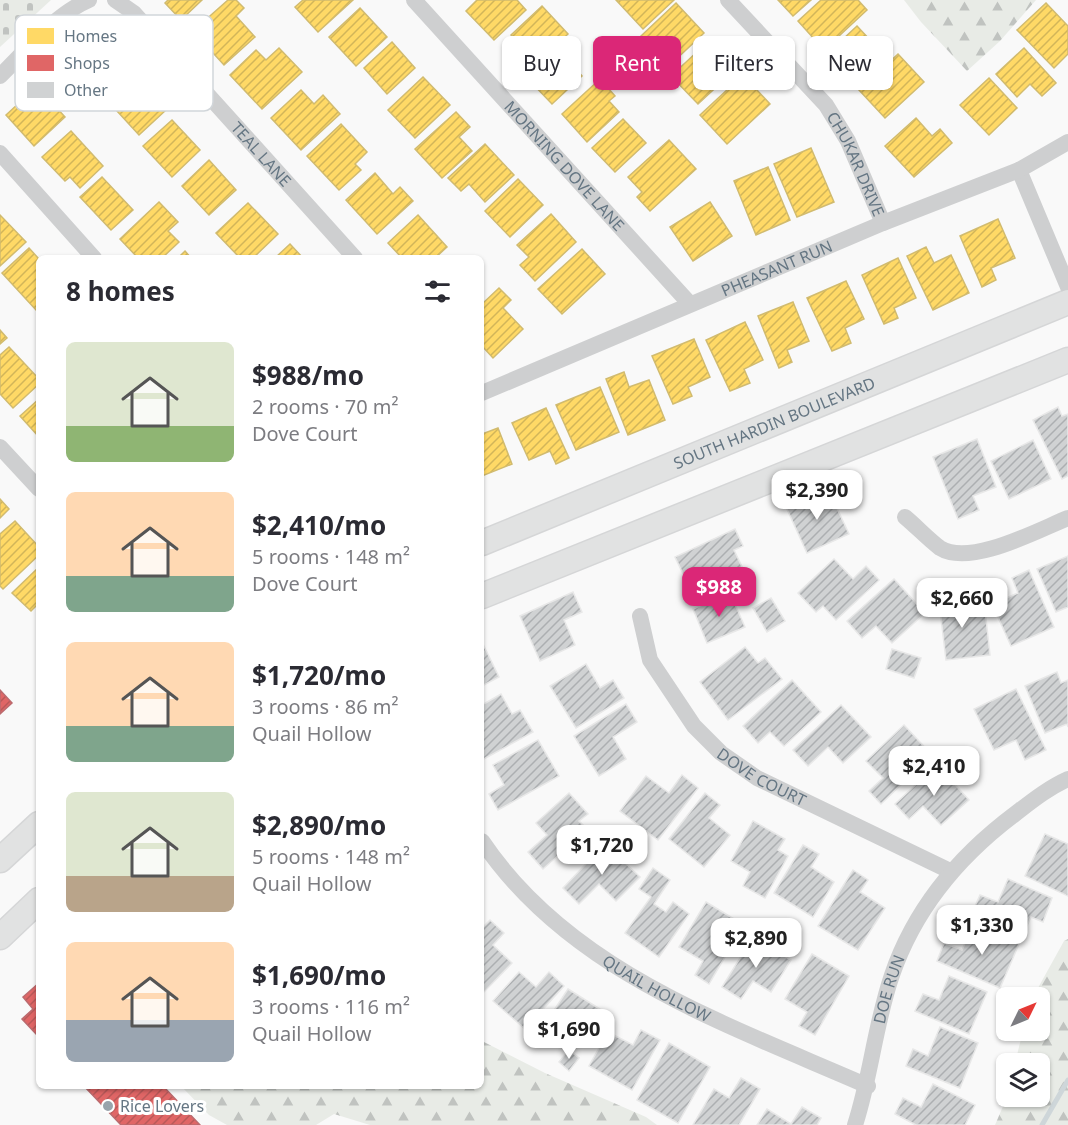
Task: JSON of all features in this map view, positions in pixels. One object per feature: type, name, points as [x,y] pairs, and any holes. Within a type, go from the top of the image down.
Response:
[{"type":"main road","name":"SOUTH HARDIN BOULEVARD","points":[[484,542],[1068,302]]},
{"type":"main road","points":[[484,595],[1068,360]]},
{"type":"main road","points":[[0,860],[36,827]]},
{"type":"main road","points":[[0,937],[36,903]]},
{"type":"street","points":[[64,15],[89,0]]},
{"type":"street","name":"TEAL LANE","points":[[115,0],[136,15]]},
{"type":"street","name":"MORNING DOVE LANE","points":[[414,0],[690,304]]},
{"type":"street","name":"CHUKAR DRIVE","points":[[728,0],[826,105],[837,120],[883,223]]},
{"type":"street","points":[[0,75],[15,61]]},
{"type":"street","name":"TEAL LANE","points":[[213,101],[352,255]]},
{"type":"street","name":"PHEASANT RUN","points":[[484,392],[883,223],[1019,171],[1068,142]]},
{"type":"street","points":[[0,153],[91,255]]},
{"type":"street","points":[[1019,171],[1068,287]]},
{"type":"street","points":[[0,447],[36,486]]},
{"type":"street","points":[[905,517],[941,548],[956,554],[988,549],[1068,518]]},
{"type":"street","name":"DOVE COURT","points":[[640,616],[650,660],[694,726],[721,753],[757,778],[950,871]]},
{"type":"street","name":"DOE RUN","points":[[855,1125],[868,1086],[879,1020],[892,974],[917,921],[950,871],[1006,820],[1039,795],[1068,779]]},
{"type":"street","name":"QUAIL HOLLOW","points":[[484,844],[520,891],[583,945],[700,1012],[868,1086]]},
{"type":"green space","points":[[0,0],[51,0],[35,15],[15,15],[15,33],[0,47]]},
{"type":"green space","points":[[904,0],[1036,0],[1000,41],[967,71],[921,22]]},
{"type":"green space","points":[[1068,939],[1068,1125],[995,1125],[1003,1107],[1050,1107],[1050,1053],[1018,1053],[1020,1041],[1050,1041],[1050,987],[1039,987],[1064,941]]},
{"type":"green space","points":[[484,1042],[545,1073],[646,1117],[657,1125],[370,1125],[334,1114],[316,1125],[227,1125],[209,1115],[184,1089],[484,1089]]},
{"type":"building: Homes","points":[[168,0],[202,0],[186,15],[176,15],[165,3]]},
{"type":"building: Homes","points":[[228,0],[236,0],[244,8],[236,16],[255,37],[224,65],[213,53],[213,15],[211,15]]},
{"type":"building: Homes","points":[[303,0],[353,0],[318,32],[295,7]]},
{"type":"building: Homes","points":[[477,0],[517,0],[526,10],[494,40],[466,11]]},
{"type":"building: Homes","points":[[616,0],[674,0],[643,29]]},
{"type":"building: Homes","points":[[778,0],[811,0],[793,16]]},
{"type":"building: Homes","points":[[821,0],[858,0],[867,10],[839,36],[811,36],[798,21]]},
{"type":"building: Homes","points":[[676,3],[704,33],[701,36],[693,36],[693,43],[681,55],[681,36],[641,36]]},
{"type":"building: Homes","points":[[1046,3],[1068,26],[1068,54],[1054,68],[1017,30]]},
{"type":"building: Homes","points":[[542,6],[568,34],[566,36],[511,35]]},
{"type":"building: Homes","points":[[360,8],[387,37],[356,66],[329,37]]},
{"type":"building: Homes","points":[[857,26],[866,36],[846,36]]},
{"type":"building: Homes","points":[[392,42],[415,68],[387,94],[364,68]]},
{"type":"building: Homes","points":[[279,48],[302,72],[262,109],[230,75],[256,50],[266,60]]},
{"type":"building: Homes","points":[[1024,48],[1056,83],[1042,96],[1030,84],[1017,97],[996,74]]},
{"type":"building: Homes","points":[[898,54],[924,82],[885,118],[859,90],[893,90],[893,59]]},
{"type":"building: Homes","points":[[693,56],[693,90],[713,90],[698,104],[681,86],[681,67]]},
{"type":"building: Homes","points":[[423,77],[450,105],[415,138],[388,110]]},
{"type":"building: Homes","points":[[989,78],[1017,108],[989,135],[960,105]]},
{"type":"building: Homes","points":[[593,85],[593,90],[610,90],[615,96],[609,101],[619,112],[587,142],[562,114]]},
{"type":"building: Homes","points":[[301,90],[314,104],[323,95],[340,114],[301,150],[271,118]]},
{"type":"building: Homes","points":[[539,90],[567,90],[552,104]]},
{"type":"building: Homes","points":[[727,90],[757,90],[770,104],[727,144],[700,115]]},
{"type":"building: Homes","points":[[15,107],[15,111],[60,111],[65,117],[34,146],[6,115]]},
{"type":"building: Homes","points":[[117,111],[165,111],[139,135]]},
{"type":"building: Homes","points":[[456,112],[470,127],[459,137],[472,151],[442,178],[415,149]]},
{"type":"building: Homes","points":[[916,118],[932,136],[940,129],[952,143],[914,177],[885,146]]},
{"type":"building: Homes","points":[[623,119],[646,143],[615,172],[592,148]]},
{"type":"building: Homes","points":[[172,120],[200,150],[172,177],[143,146]]},
{"type":"building: Homes","points":[[341,124],[367,152],[355,164],[361,170],[339,190],[307,156]]},
{"type":"building: Homes","points":[[71,131],[103,166],[80,188],[70,177],[65,181],[42,157]]},
{"type":"building: Homes","points":[[669,140],[696,169],[650,211],[637,197],[642,192],[628,177]]},
{"type":"building: Homes","points":[[485,144],[514,175],[485,202],[469,184],[461,191],[448,178]]},
{"type":"building: Homes","points":[[811,148],[834,202],[797,217],[774,164]]},
{"type":"building: Homes","points":[[209,160],[236,190],[209,215],[182,186]]},
{"type":"building: Homes","points":[[768,167],[790,220],[756,235],[734,181]]},
{"type":"building: Homes","points":[[375,173],[393,194],[400,187],[413,201],[377,234],[346,200]]},
{"type":"building: Homes","points":[[102,177],[133,210],[111,230],[80,197]]},
{"type":"building: Homes","points":[[518,179],[543,205],[510,237],[485,211]]},
{"type":"building: Homes","points":[[159,202],[178,222],[168,231],[179,242],[165,255],[135,255],[120,239]]},
{"type":"building: Homes","points":[[710,202],[732,236],[693,261],[670,227]]},
{"type":"building: Homes","points":[[248,203],[278,234],[256,255],[237,255],[216,233]]},
{"type":"building: Homes","points":[[551,214],[576,242],[535,281],[520,265],[529,257],[517,245]]},
{"type":"building: Homes","points":[[0,215],[26,242],[0,266]]},
{"type":"building: Homes","points":[[418,215],[447,247],[438,255],[399,255],[388,243]]},
{"type":"building: Homes","points":[[998,219],[1015,258],[991,268],[996,280],[982,287],[960,236]]},
{"type":"building: Homes","points":[[290,244],[300,255],[278,255]]},
{"type":"building: Homes","points":[[926,247],[934,263],[951,255],[969,293],[933,310],[907,256]]},
{"type":"building: Homes","points":[[29,248],[36,256],[36,310],[2,273]]},
{"type":"building: Homes","points":[[582,249],[605,274],[562,314],[538,289]]},
{"type":"building: Homes","points":[[898,258],[916,298],[894,308],[898,318],[884,324],[862,275]]},
{"type":"building: Homes","points":[[846,281],[864,319],[845,328],[851,343],[832,351],[807,298]]},
{"type":"building: Homes","points":[[499,288],[511,300],[503,308],[523,329],[493,358],[484,348],[484,302]]},
{"type":"building: Homes","points":[[793,302],[809,341],[787,350],[792,362],[779,368],[758,316]]},
{"type":"building: Homes","points":[[745,322],[763,360],[744,369],[750,383],[730,391],[706,340]]},
{"type":"building: Homes","points":[[0,330],[7,338],[0,344]]},
{"type":"building: Homes","points":[[694,339],[710,377],[688,387],[692,396],[673,404],[652,356]]},
{"type":"building: Homes","points":[[9,347],[36,376],[36,387],[13,408],[0,394],[0,355]]},
{"type":"building: Homes","points":[[624,372],[629,387],[649,380],[665,420],[628,435],[606,379]]},
{"type":"building: Homes","points":[[600,387],[619,432],[576,450],[556,405]]},
{"type":"building: Homes","points":[[36,402],[36,434],[20,416]]},
{"type":"building: Homes","points":[[546,408],[569,458],[556,464],[550,451],[529,460],[512,423]]},
{"type":"building: Homes","points":[[498,428],[512,464],[484,475],[484,433]]},
{"type":"building: Homes","points":[[0,499],[9,509],[0,518]]},
{"type":"building: Homes","points":[[15,521],[36,544],[36,558],[3,589],[0,586],[0,534]]},
{"type":"building: Homes","points":[[36,570],[36,606],[31,611],[12,593]]},
{"type":"building: Shops","points":[[0,690],[12,703],[0,714]]},
{"type":"building: Shops","points":[[36,986],[36,1034],[22,1019],[33,1009],[23,997]]},
{"type":"building: Shops","points":[[87,1089],[166,1089],[200,1125],[121,1125]]},
{"type":"building: Other","points":[[1058,407],[1062,416],[1068,414],[1068,476],[1062,479],[1033,420]]},
{"type":"building: Other","points":[[977,439],[996,487],[973,496],[979,510],[958,519],[933,457]]},
{"type":"building: Other","points":[[1033,440],[1051,479],[1009,499],[991,461]]},
{"type":"building: Other","points":[[828,489],[849,534],[807,553],[786,507]]},
{"type":"building: Other","points":[[735,529],[743,546],[734,550],[746,575],[695,599],[675,557]]},
{"type":"building: Other","points":[[1068,556],[1068,607],[1056,612],[1037,569]]},
{"type":"building: Other","points":[[834,559],[853,579],[866,566],[879,580],[836,620],[823,606],[816,612],[798,593]]},
{"type":"building: Other","points":[[1029,570],[1054,627],[1011,646],[992,604],[1018,593],[1012,578]]},
{"type":"building: Other","points":[[894,579],[925,613],[892,643],[876,626],[862,638],[847,621]]},
{"type":"building: Other","points":[[958,590],[960,612],[985,610],[990,655],[946,660],[938,593]]},
{"type":"building: Other","points":[[573,592],[582,612],[564,620],[575,645],[540,661],[520,616]]},
{"type":"building: Other","points":[[730,593],[745,627],[707,643],[693,609]]},
{"type":"building: Other","points":[[771,598],[785,621],[767,632],[753,608]]},
{"type":"building: Other","points":[[484,646],[499,677],[484,685]]},
{"type":"building: Other","points":[[745,647],[758,663],[765,658],[782,679],[728,720],[700,682]]},
{"type":"building: Other","points":[[892,649],[921,658],[914,678],[886,669]]},
{"type":"building: Other","points":[[586,664],[600,688],[613,680],[624,698],[576,728],[550,686]]},
{"type":"building: Other","points":[[1057,672],[1061,683],[1068,680],[1068,727],[1067,724],[1045,733],[1025,686]]},
{"type":"building: Other","points":[[792,680],[821,712],[784,746],[770,732],[758,743],[743,726]]},
{"type":"building: Other","points":[[1016,689],[1046,750],[1025,760],[1016,740],[994,750],[974,709]]},
{"type":"building: Other","points":[[501,694],[512,714],[520,710],[533,732],[484,759],[484,704]]},
{"type":"building: Other","points":[[626,704],[637,722],[613,737],[626,759],[599,776],[574,736]]},
{"type":"building: Other","points":[[841,705],[871,737],[843,763],[828,747],[808,766],[793,750]]},
{"type":"building: Other","points":[[904,725],[932,755],[881,804],[869,791],[883,778],[866,761]]},
{"type":"building: Other","points":[[538,740],[559,776],[498,810],[489,794],[504,785],[493,765]]},
{"type":"building: Other","points":[[937,765],[969,800],[941,825],[923,806],[909,819],[895,804]]},
{"type":"building: Other","points":[[682,775],[698,788],[658,840],[620,811],[646,776],[669,793]]},
{"type":"building: Other","points":[[569,793],[588,814],[579,821],[587,829],[543,869],[528,852],[547,835],[536,823]]},
{"type":"building: Other","points":[[705,793],[720,805],[709,818],[730,835],[704,867],[669,839]]},
{"type":"building: Other","points":[[753,821],[785,839],[778,850],[788,856],[765,898],[743,886],[750,872],[731,861]]},
{"type":"building: Other","points":[[1045,834],[1068,844],[1068,896],[1025,876]]},
{"type":"building: Other","points":[[605,844],[640,877],[616,901],[599,884],[579,904],[563,888]]},
{"type":"building: Other","points":[[803,845],[819,854],[811,867],[834,882],[813,917],[774,893]]},
{"type":"building: Other","points":[[653,868],[670,880],[654,904],[666,912],[673,902],[689,914],[659,957],[625,933],[651,897],[639,889]]},
{"type":"building: Other","points":[[853,870],[868,880],[860,892],[885,908],[858,950],[818,926]]},
{"type":"building: Other","points":[[1008,879],[1052,898],[1043,922],[1031,917],[1023,935],[972,913],[980,895],[998,902]]},
{"type":"building: Other","points":[[706,902],[744,925],[709,984],[695,975],[703,961],[679,947]]},
{"type":"building: Other","points":[[490,920],[504,933],[493,945],[512,963],[484,992],[484,926]]},
{"type":"building: Other","points":[[973,925],[1019,944],[1000,987],[937,961],[944,943],[962,950]]},
{"type":"building: Other","points":[[753,937],[791,960],[771,992],[753,981],[741,999],[722,987]]},
{"type":"building: Other","points":[[812,954],[849,976],[815,1035],[799,1026],[807,1012],[785,999]]},
{"type":"building: Other","points":[[519,972],[536,987],[549,972],[564,986],[525,1029],[493,1001]]},
{"type":"building: Other","points":[[949,976],[987,992],[969,1034],[915,1011],[923,994],[939,1000]]},
{"type":"building: Other","points":[[568,989],[603,1011],[580,1046],[545,1024]]},
{"type":"building: Other","points":[[940,1027],[978,1043],[960,1088],[906,1066],[913,1049],[928,1056]]},
{"type":"building: Other","points":[[641,1030],[660,1040],[632,1090],[589,1066],[608,1032],[633,1045]]},
{"type":"building: Other","points":[[669,1043],[710,1067],[678,1123],[637,1100]]},
{"type":"building: Other","points":[[569,1050],[579,1058],[569,1071],[559,1062]]},
{"type":"building: Other","points":[[741,1078],[760,1089],[739,1125],[693,1125],[714,1089],[729,1098]]},
{"type":"building: Other","points":[[933,1084],[975,1105],[965,1125],[916,1125],[895,1114],[903,1098],[921,1107]]},
{"type":"building: Other","points":[[802,1107],[821,1118],[817,1125],[757,1125],[767,1109],[791,1124]]},
{"type":"waterway","points":[[1042,1125],[1068,1080]]},
{"type":"place","name":"Rice Lovers","points":[[108,1106]]}]
